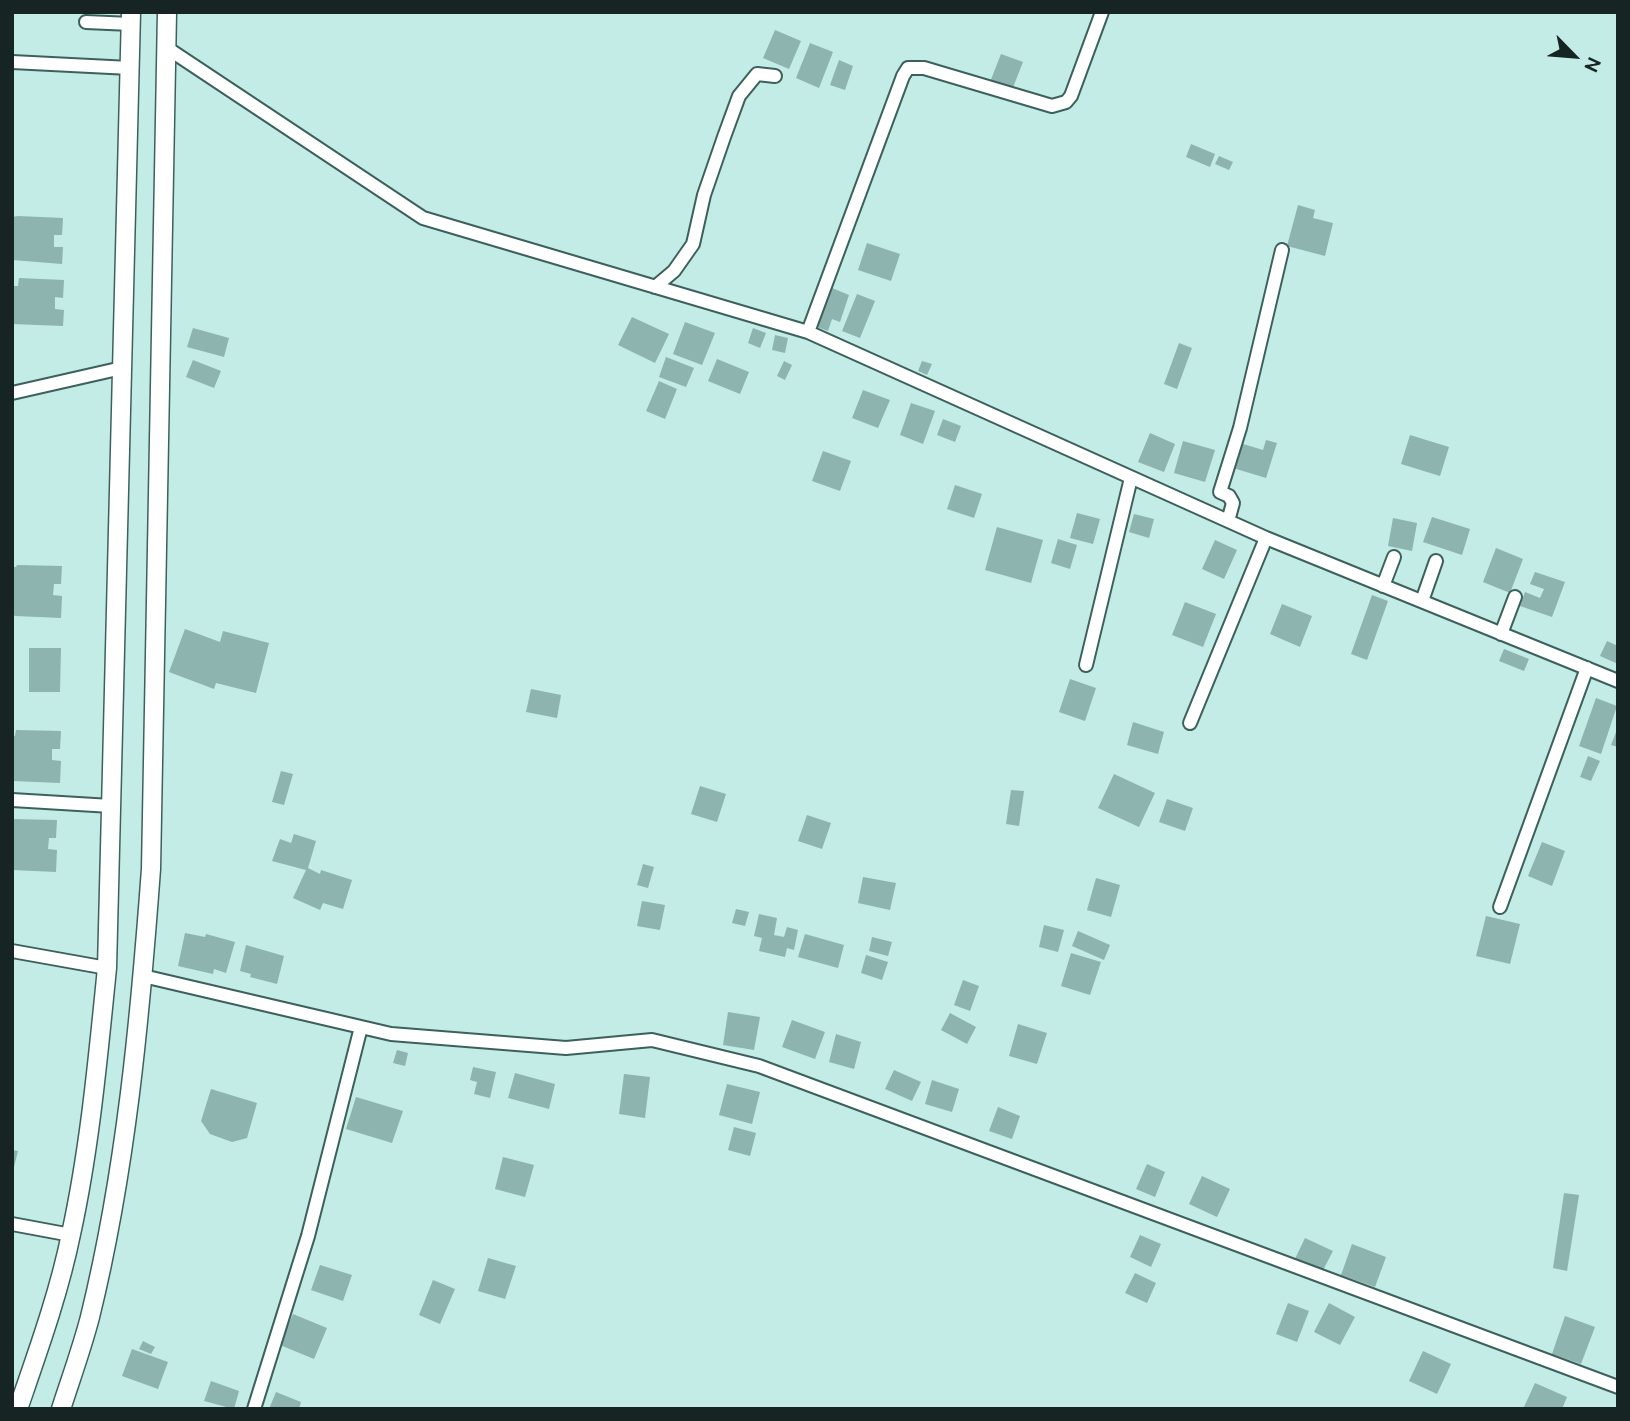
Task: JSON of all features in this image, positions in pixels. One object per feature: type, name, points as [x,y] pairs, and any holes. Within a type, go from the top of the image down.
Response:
[{"type":"main road","points":[[61,1409],[89,1320],[112,1216],[132,1084],[143,976],[151,869],[167,12]]},
{"type":"main road","points":[[18,1409],[44,1333],[71,1235],[96,1082],[107,968],[131,18]]},
{"type":"street","points":[[808,332],[908,68],[924,68],[1052,106],[1061,105],[1071,96],[1102,12]]},
{"type":"street","points":[[86,22],[131,18]]},
{"type":"street","points":[[167,48],[423,218],[808,332],[1266,538],[1587,668],[1616,676]]},
{"type":"street","points":[[12,62],[130,68]]},
{"type":"street","points":[[655,287],[674,271],[693,244],[704,195],[740,96],[757,74],[775,76]]},
{"type":"street","points":[[1228,521],[1233,503],[1229,496],[1220,492],[1240,428],[1282,250]]},
{"type":"street","points":[[12,393],[122,368]]},
{"type":"street","points":[[1086,665],[1131,478]]},
{"type":"street","points":[[1190,723],[1266,538]]},
{"type":"street","points":[[1382,586],[1394,557]]},
{"type":"street","points":[[1422,601],[1436,561]]},
{"type":"street","points":[[1501,634],[1515,597]]},
{"type":"street","points":[[1500,907],[1587,668]]},
{"type":"street","points":[[12,800],[111,806]]},
{"type":"street","points":[[12,951],[107,968]]},
{"type":"street","points":[[143,976],[391,1034],[566,1048],[652,1040],[759,1066],[1618,1387]]},
{"type":"street","points":[[254,1409],[308,1236],[361,1027]]},
{"type":"street","points":[[12,1224],[71,1235]]},
{"type":"building","points":[[775,30],[801,41],[789,69],[763,58]]},
{"type":"building","points":[[810,43],[833,52],[819,88],[796,78]]},
{"type":"building","points":[[1001,54],[1023,62],[1012,90],[990,82]]},
{"type":"building","points":[[839,60],[853,66],[845,90],[830,85]]},
{"type":"building","points":[[1191,144],[1215,154],[1210,167],[1186,157]]},
{"type":"building","points":[[1219,156],[1233,162],[1229,170],[1215,164]]},
{"type":"building","points":[[1298,205],[1315,210],[1313,218],[1333,223],[1325,256],[1287,246]]},
{"type":"building","points":[[12,217],[63,218],[62,235],[54,235],[54,247],[63,247],[62,264],[12,260]]},
{"type":"building","points":[[867,243],[900,254],[891,281],[858,270]]},
{"type":"building","points":[[19,278],[64,280],[63,298],[55,297],[55,309],[64,310],[63,326],[12,324],[12,286],[18,286]]},
{"type":"building","points":[[832,288],[849,295],[840,322],[832,319],[828,331],[817,327]]},
{"type":"building","points":[[857,294],[875,301],[860,338],[842,331]]},
{"type":"building","points":[[632,317],[669,334],[655,363],[618,345]]},
{"type":"building","points":[[685,322],[715,333],[702,365],[673,354]]},
{"type":"building","points":[[193,328],[229,338],[224,357],[187,347]]},
{"type":"building","points":[[753,328],[766,333],[760,348],[748,343]]},
{"type":"building","points":[[775,335],[788,338],[785,353],[772,350]]},
{"type":"building","points":[[1179,343],[1192,348],[1177,389],[1164,384]]},
{"type":"building","points":[[666,357],[694,368],[686,387],[659,377]]},
{"type":"building","points":[[717,359],[749,372],[740,394],[708,381]]},
{"type":"building","points":[[193,360],[221,371],[214,388],[186,377]]},
{"type":"building","points":[[784,361],[792,365],[785,380],[777,376]]},
{"type":"building","points":[[922,361],[932,364],[927,375],[918,371]]},
{"type":"building","points":[[659,381],[677,389],[665,419],[646,411]]},
{"type":"building","points":[[863,390],[890,400],[878,428],[852,418]]},
{"type":"building","points":[[911,403],[935,411],[923,444],[900,435]]},
{"type":"building","points":[[943,419],[961,426],[955,442],[937,435]]},
{"type":"building","points":[[1150,433],[1175,444],[1164,472],[1138,462]]},
{"type":"building","points":[[1410,435],[1449,447],[1440,476],[1401,464]]},
{"type":"building","points":[[1266,440],[1277,443],[1266,478],[1233,468],[1240,443],[1263,450]]},
{"type":"building","points":[[1183,441],[1215,450],[1205,482],[1174,473]]},
{"type":"building","points":[[823,451],[851,461],[840,491],[812,481]]},
{"type":"building","points":[[955,485],[982,494],[974,518],[947,509]]},
{"type":"building","points":[[1077,513],[1100,519],[1093,544],[1070,538]]},
{"type":"building","points":[[1134,514],[1154,519],[1149,538],[1129,532]]},
{"type":"building","points":[[1432,517],[1470,529],[1462,555],[1423,542]]},
{"type":"building","points":[[1393,518],[1417,523],[1412,551],[1388,546]]},
{"type":"building","points":[[997,527],[1043,540],[1031,583],[985,570]]},
{"type":"building","points":[[1058,539],[1077,545],[1070,569],[1051,563]]},
{"type":"building","points":[[1215,540],[1237,550],[1224,579],[1202,569]]},
{"type":"building","points":[[1496,548],[1523,559],[1510,593],[1483,582]]},
{"type":"building","points":[[62,566],[61,584],[54,584],[53,595],[62,596],[61,618],[12,614],[12,567]]},
{"type":"building","points":[[1535,572],[1565,582],[1552,617],[1520,606],[1525,592],[1540,598],[1544,589],[1530,584]]},
{"type":"building","points":[[1372,595],[1388,601],[1367,660],[1351,654]]},
{"type":"building","points":[[1185,602],[1216,614],[1203,647],[1172,635]]},
{"type":"building","points":[[1282,604],[1312,616],[1300,647],[1270,634]]},
{"type":"building","points":[[185,629],[220,642],[223,631],[269,643],[256,693],[216,683],[214,689],[169,672]]},
{"type":"building","points":[[1607,641],[1618,646],[1618,664],[1600,656]]},
{"type":"building","points":[[29,648],[61,648],[60,692],[29,692]]},
{"type":"building","points":[[1504,649],[1529,659],[1524,671],[1499,661]]},
{"type":"building","points":[[1070,679],[1096,688],[1085,721],[1059,712]]},
{"type":"building","points":[[531,689],[561,695],[557,718],[526,712]]},
{"type":"building","points":[[1596,698],[1617,706],[1601,754],[1579,746]]},
{"type":"building","points":[[1133,722],[1164,732],[1158,754],[1127,745]]},
{"type":"building","points":[[1618,727],[1618,747],[1611,745]]},
{"type":"building","points":[[16,730],[61,731],[60,749],[52,749],[52,760],[61,761],[60,783],[13,781],[12,735],[15,736]]},
{"type":"building","points":[[1588,756],[1600,761],[1591,781],[1580,777]]},
{"type":"building","points":[[281,771],[293,774],[284,805],[272,802]]},
{"type":"building","points":[[1114,774],[1155,793],[1139,827],[1098,808]]},
{"type":"building","points":[[700,786],[726,794],[717,822],[691,814]]},
{"type":"building","points":[[1011,790],[1024,791],[1019,826],[1006,824]]},
{"type":"building","points":[[1167,799],[1193,808],[1185,831],[1159,822]]},
{"type":"building","points":[[807,815],[831,823],[822,849],[798,841]]},
{"type":"building","points":[[12,819],[57,820],[56,838],[49,838],[48,849],[57,850],[56,872],[12,870]]},
{"type":"building","points":[[294,834],[316,841],[308,868],[320,874],[321,870],[352,880],[343,909],[323,903],[320,910],[293,898],[306,870],[272,861],[280,839],[291,843]]},
{"type":"building","points":[[1542,842],[1565,851],[1552,886],[1528,876]]},
{"type":"building","points":[[643,864],[654,867],[648,888],[637,885]]},
{"type":"building","points":[[863,877],[896,883],[890,910],[858,903]]},
{"type":"building","points":[[1096,878],[1120,885],[1111,917],[1087,910]]},
{"type":"building","points":[[642,901],[665,905],[660,930],[637,926]]},
{"type":"building","points":[[736,909],[749,912],[745,926],[732,923]]},
{"type":"building","points":[[759,914],[777,918],[774,935],[784,937],[787,927],[798,930],[794,950],[787,948],[785,957],[759,951],[762,938],[754,936]]},
{"type":"building","points":[[1486,916],[1520,924],[1510,964],[1476,956]]},
{"type":"building","points":[[1044,925],[1064,930],[1058,952],[1039,947]]},
{"type":"building","points":[[1078,931],[1110,945],[1104,960],[1072,946]]},
{"type":"building","points":[[185,933],[205,937],[206,934],[235,942],[226,973],[214,969],[213,974],[178,966]]},
{"type":"building","points":[[805,934],[844,945],[838,968],[798,957]]},
{"type":"building","points":[[872,937],[892,942],[888,956],[869,951]]},
{"type":"building","points":[[246,945],[284,956],[277,984],[250,977],[251,974],[240,971]]},
{"type":"building","points":[[1071,953],[1101,962],[1090,995],[1061,986]]},
{"type":"building","points":[[866,955],[888,962],[882,980],[861,973]]},
{"type":"building","points":[[963,980],[979,986],[970,1011],[954,1005]]},
{"type":"building","points":[[728,1012],[760,1017],[754,1050],[723,1045]]},
{"type":"building","points":[[950,1013],[976,1027],[967,1044],[941,1030]]},
{"type":"building","points":[[792,1020],[825,1032],[815,1059],[782,1047]]},
{"type":"building","points":[[1018,1024],[1047,1033],[1037,1064],[1009,1056]]},
{"type":"building","points":[[836,1034],[861,1042],[854,1069],[829,1062]]},
{"type":"building","points":[[397,1050],[408,1053],[405,1066],[393,1063]]},
{"type":"building","points":[[473,1067],[496,1072],[490,1098],[474,1094],[477,1082],[470,1080]]},
{"type":"building","points":[[894,1070],[921,1082],[912,1101],[885,1089]]},
{"type":"building","points":[[515,1073],[555,1084],[549,1109],[508,1098]]},
{"type":"building","points":[[624,1074],[650,1077],[645,1118],[619,1114]]},
{"type":"building","points":[[932,1080],[959,1089],[952,1112],[925,1104]]},
{"type":"building","points":[[727,1084],[760,1092],[752,1124],[719,1115]]},
{"type":"building","points":[[211,1089],[257,1103],[247,1138],[232,1142],[210,1134],[201,1121]]},
{"type":"building","points":[[356,1097],[403,1111],[392,1143],[346,1129]]},
{"type":"building","points":[[998,1107],[1020,1116],[1012,1139],[989,1131]]},
{"type":"building","points":[[734,1127],[756,1133],[750,1156],[728,1150]]},
{"type":"building","points":[[12,1150],[18,1151],[13,1171],[12,1170]]},
{"type":"building","points":[[503,1157],[534,1165],[525,1197],[495,1189]]},
{"type":"building","points":[[1147,1164],[1165,1172],[1155,1197],[1136,1189]]},
{"type":"building","points":[[1202,1176],[1230,1189],[1217,1217],[1189,1204]]},
{"type":"building","points":[[1564,1193],[1579,1195],[1567,1271],[1553,1268]]},
{"type":"building","points":[[1140,1235],[1161,1244],[1151,1267],[1130,1257]]},
{"type":"building","points":[[1305,1238],[1333,1251],[1321,1274],[1294,1261]]},
{"type":"building","points":[[1352,1244],[1386,1257],[1375,1287],[1341,1275]]},
{"type":"building","points":[[488,1258],[516,1266],[505,1299],[478,1291]]},
{"type":"building","points":[[320,1265],[352,1275],[343,1301],[311,1290]]},
{"type":"building","points":[[1135,1273],[1156,1283],[1147,1303],[1125,1293]]},
{"type":"building","points":[[433,1280],[455,1289],[440,1324],[419,1315]]},
{"type":"building","points":[[1288,1303],[1309,1311],[1297,1342],[1276,1334]]},
{"type":"building","points":[[1329,1303],[1355,1317],[1340,1345],[1314,1332]]},
{"type":"building","points":[[293,1314],[327,1328],[314,1359],[280,1345]]},
{"type":"building","points":[[1565,1316],[1595,1327],[1581,1364],[1552,1354]]},
{"type":"building","points":[[143,1341],[155,1347],[151,1354],[139,1349]]},
{"type":"building","points":[[132,1349],[168,1362],[158,1389],[122,1376]]},
{"type":"building","points":[[1423,1351],[1451,1364],[1437,1394],[1409,1381]]},
{"type":"building","points":[[211,1381],[239,1391],[234,1409],[204,1401]]},
{"type":"building","points":[[1535,1383],[1567,1397],[1562,1409],[1524,1407]]},
{"type":"building","points":[[276,1392],[301,1402],[299,1409],[269,1409]]}]
